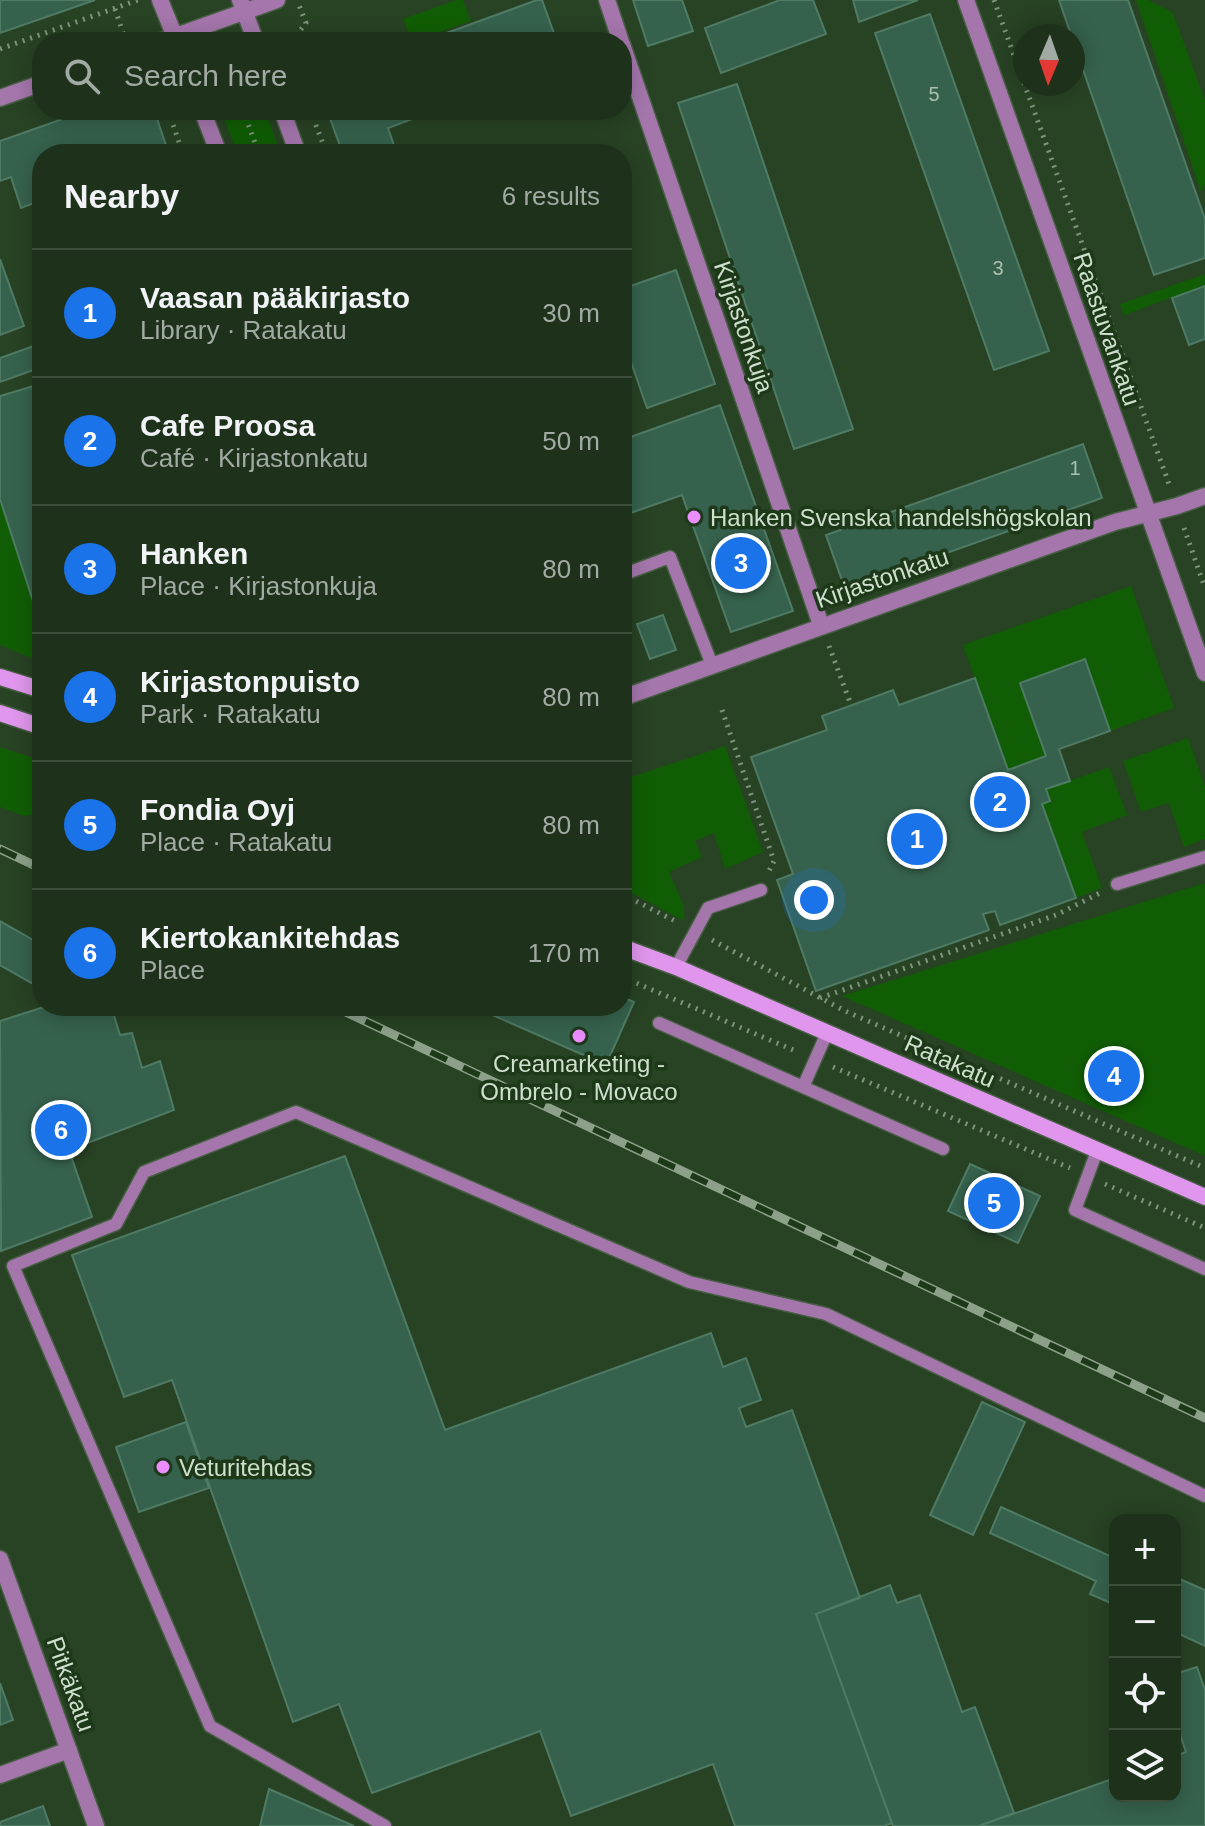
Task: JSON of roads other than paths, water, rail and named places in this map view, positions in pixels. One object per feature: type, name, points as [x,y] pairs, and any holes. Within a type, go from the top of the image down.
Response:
[{"type":"main road","points":[[0,677],[32,687]]},
{"type":"main road","points":[[0,713],[32,724]]},
{"type":"main road","name":"Ratakatu","points":[[632,942],[676,967]]},
{"type":"main road","name":"Ratakatu","points":[[632,951],[676,967],[1205,1197]]},
{"type":"street","points":[[160,0],[168,32]]},
{"type":"street","points":[[187,32],[242,6],[277,0]]},
{"type":"street","name":"Kirjastonkuja","points":[[607,0],[618,32]]},
{"type":"street","name":"Raastuvankatu","points":[[966,0],[1205,673]]},
{"type":"street","points":[[242,6],[252,32]]},
{"type":"street","name":"Kirjastonkuja","points":[[632,72],[821,625]]},
{"type":"street","points":[[0,98],[32,87]]},
{"type":"street","points":[[206,120],[215,144]]},
{"type":"street","points":[[286,120],[294,144]]},
{"type":"street","name":"Kirjastonkatu","points":[[632,694],[1115,522],[1205,496]]},
{"type":"street","name":"Pitkäkatu","points":[[0,1559],[96,1826]]},
{"type":"street","points":[[0,1775],[69,1750]]},
{"type":"lane","points":[[632,571],[670,557],[712,665]]},
{"type":"lane","points":[[1117,884],[1205,857]]},
{"type":"lane","points":[[676,967],[708,908],[761,890]]},
{"type":"lane","points":[[659,1023],[943,1149]]},
{"type":"lane","points":[[803,1087],[827,1033]]},
{"type":"lane","points":[[385,1826],[210,1726],[13,1266],[116,1224],[144,1172],[158,1166],[296,1112],[689,1282],[826,1314],[1205,1496]]},
{"type":"lane","points":[[1097,1151],[1075,1210],[1205,1269]]},
{"type":"railway","points":[[0,849],[32,864]]},
{"type":"railway","points":[[354,1016],[1205,1418]]},
{"type":"place","name":"Hanken Svenska handelshögskolan","points":[[694,517]]},
{"type":"place","name":"Hanken","points":[[741,563]]},
{"type":"place","name":"Cafe Proosa","points":[[1000,802]]},
{"type":"place","name":"Vaasan pääkirjasto","points":[[917,839]]},
{"type":"place","name":"Creamarketing - Ombrelo - Movaco","points":[[579,1036]]},
{"type":"place","name":"Kirjastonpuisto","points":[[1114,1076]]},
{"type":"place","name":"Kiertokankitehdas","points":[[61,1130]]},
{"type":"place","name":"Fondia Oyj","points":[[994,1203]]},
{"type":"place","name":"Veturitehdas","points":[[163,1467]]}]
